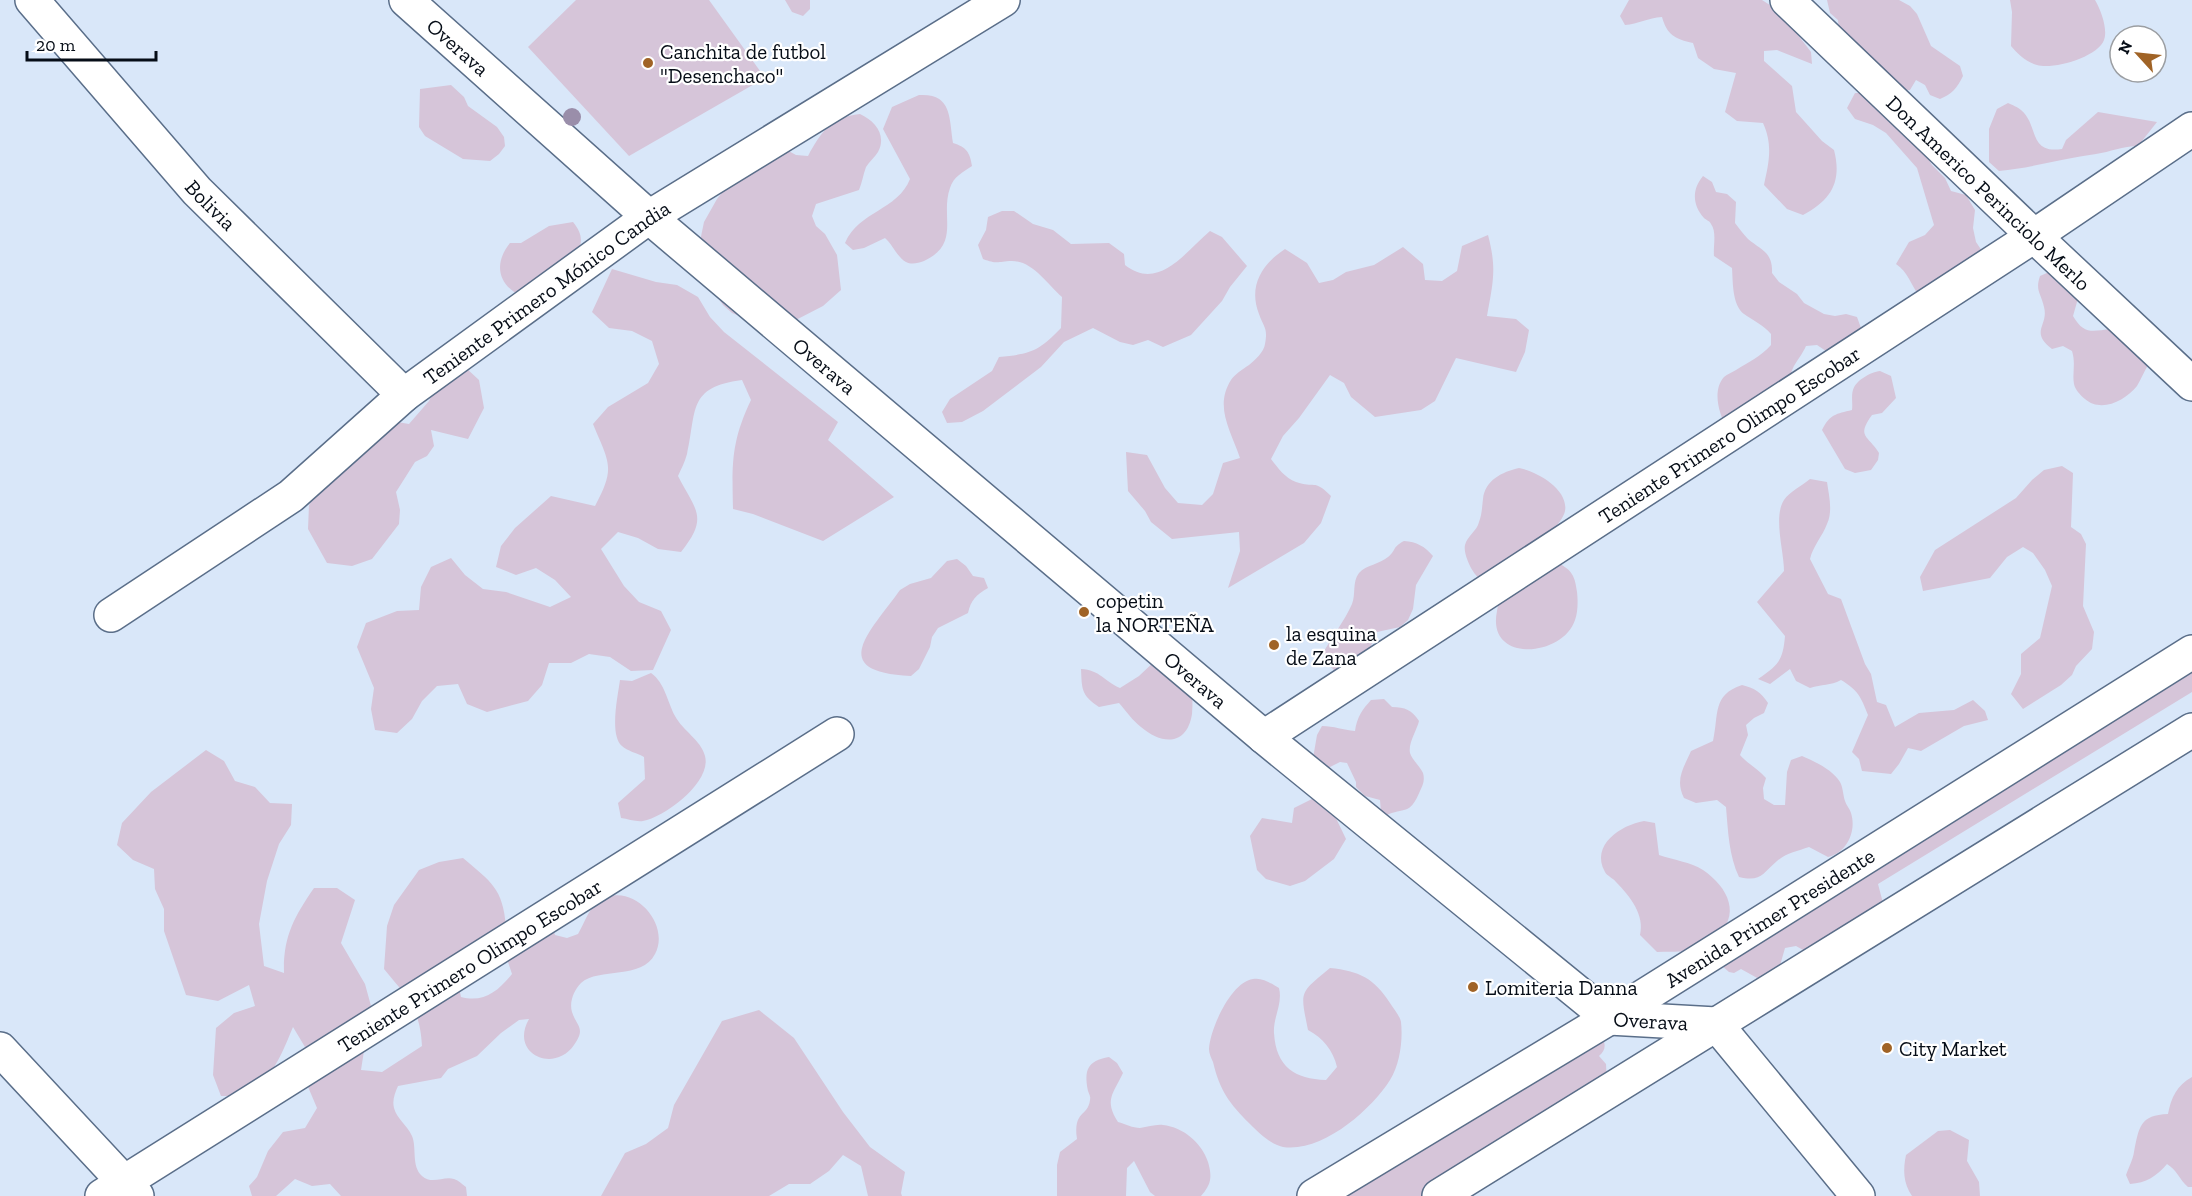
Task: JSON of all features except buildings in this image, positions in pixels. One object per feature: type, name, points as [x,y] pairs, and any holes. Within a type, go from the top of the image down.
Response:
[{"type":"street","name":"Bolivia","points":[[32,0],[197,191],[404,394]]},
{"type":"street","name":"Overava","points":[[406,0],[649,218],[1264,737],[1609,1018],[1716,1024],[1858,1196]]},
{"type":"street","name":"Teniente Primero Mónico Candia","points":[[111,615],[291,496],[404,394],[649,218],[1003,0]]},
{"type":"street","name":"Don Americo Perinciolo Merlo","points":[[1787,0],[2192,384]]},
{"type":"street","name":"Teniente Primero Olimpo Escobar","points":[[1264,737],[2034,236],[2192,129]]},
{"type":"street","name":"Avenida Primer Presidente","points":[[1314,1196],[1609,1018],[2192,652]]},
{"type":"street","points":[[1439,1196],[2192,730]]},
{"type":"street","name":"Teniente Primero Olimpo Escobar","points":[[121,1191],[837,734]]},
{"type":"street","points":[[0,1049],[121,1191]]},
{"type":"shaded area","name":"Canchita de futbol \"Desenchaco\"","points":[[576,0],[709,0],[765,78],[629,156],[528,47]]},
{"type":"shaded area","points":[[785,0],[810,0],[810,9],[803,16],[792,12]]},
{"type":"shaded area","points":[[1629,0],[1762,0],[1793,20],[1798,35],[1811,52],[1812,64],[1777,50],[1764,51],[1764,61],[1792,86],[1796,112],[1822,141],[1834,150],[1837,171],[1835,180],[1828,196],[1821,203],[1803,215],[1787,209],[1764,185],[1769,161],[1769,146],[1763,123],[1737,121],[1725,112],[1736,73],[1714,69],[1698,58],[1693,43],[1681,40],[1669,32],[1662,17],[1625,25],[1620,16]]},
{"type":"shaded area","points":[[1827,0],[1899,0],[1910,6],[1917,14],[1931,46],[1960,66],[1963,76],[1959,84],[1951,93],[1940,99],[1930,95],[1925,85],[1916,80],[1910,90],[1899,91],[1839,32],[1838,20],[1830,13]]},
{"type":"shaded area","points":[[2010,0],[2095,0],[2103,20],[2104,40],[2093,52],[2074,61],[2053,66],[2033,64],[2011,46]]},
{"type":"shaded area","points":[[451,85],[464,97],[468,106],[497,127],[504,137],[505,146],[490,161],[463,159],[425,136],[419,127],[420,89]]},
{"type":"shaded area","points":[[1855,93],[1869,93],[1924,152],[1932,165],[1945,178],[1951,191],[1966,195],[1975,210],[1973,228],[1976,242],[1984,254],[1920,297],[1896,264],[1909,242],[1925,235],[1934,225],[1917,168],[1886,133],[1873,125],[1855,119],[1847,108]]},
{"type":"shaded area","points":[[919,95],[930,95],[943,102],[949,116],[953,143],[967,151],[972,166],[951,184],[946,238],[942,246],[924,261],[913,264],[903,260],[885,238],[864,248],[853,250],[845,243],[859,224],[897,198],[910,179],[883,129],[892,107]]},
{"type":"shaded area","points":[[2008,103],[2027,116],[2039,143],[2051,149],[2062,149],[2066,140],[2098,112],[2157,122],[2138,146],[1999,171],[1989,162],[1989,129],[1997,109]]},
{"type":"shaded area","points":[[860,114],[878,129],[881,140],[878,152],[866,167],[859,190],[816,204],[812,216],[816,226],[825,234],[837,255],[841,290],[823,306],[790,323],[766,327],[732,313],[723,305],[708,284],[699,246],[704,222],[717,199],[744,164],[785,149],[796,155],[808,156],[823,133],[834,122]]},
{"type":"shaded area","points":[[1703,176],[1712,182],[1716,192],[1727,194],[1736,202],[1735,223],[1748,239],[1768,256],[1772,273],[1779,282],[1797,294],[1804,303],[1824,314],[1835,316],[1846,314],[1857,317],[1865,339],[1828,362],[1826,351],[1817,345],[1806,346],[1793,369],[1790,387],[1726,426],[1718,402],[1720,382],[1725,376],[1755,359],[1767,349],[1771,345],[1771,334],[1740,310],[1734,293],[1732,268],[1714,256],[1713,227],[1697,208],[1695,197],[1697,186]]},
{"type":"shaded area","points":[[1002,211],[1014,211],[1033,224],[1053,230],[1071,244],[1109,243],[1124,254],[1125,265],[1137,272],[1149,274],[1171,266],[1210,231],[1222,237],[1247,266],[1222,301],[1191,335],[1163,347],[1148,340],[1133,345],[1120,342],[1093,328],[1064,342],[1041,367],[983,411],[962,422],[947,423],[942,412],[950,399],[992,371],[999,357],[1034,350],[1047,342],[1061,328],[1062,297],[1040,274],[1020,262],[996,262],[983,259],[978,245],[986,230],[988,217]]},
{"type":"shaded area","points":[[573,222],[581,238],[573,257],[523,297],[508,287],[503,281],[500,266],[501,259],[510,243],[521,243],[549,226]]},
{"type":"shaded area","points":[[1488,235],[1493,276],[1487,316],[1516,319],[1529,330],[1525,352],[1516,372],[1456,358],[1435,401],[1421,410],[1375,417],[1351,397],[1344,383],[1330,375],[1283,436],[1271,459],[1288,478],[1302,484],[1317,486],[1331,496],[1321,523],[1304,543],[1228,588],[1240,551],[1239,532],[1172,539],[1151,522],[1128,491],[1126,452],[1147,455],[1165,488],[1178,503],[1202,505],[1213,494],[1223,463],[1240,458],[1226,419],[1224,400],[1226,390],[1233,378],[1261,353],[1264,347],[1266,331],[1256,304],[1256,285],[1264,269],[1277,255],[1285,249],[1307,263],[1319,283],[1333,280],[1346,272],[1374,265],[1403,247],[1423,264],[1425,280],[1442,281],[1457,271],[1462,246]]},
{"type":"shaded area","points":[[612,269],[656,282],[677,285],[698,297],[710,317],[724,332],[838,422],[828,440],[894,497],[823,541],[753,514],[733,509],[734,453],[744,415],[751,400],[742,380],[712,388],[703,395],[694,414],[687,454],[678,476],[697,514],[695,530],[690,540],[681,552],[658,549],[638,538],[618,532],[601,549],[624,586],[639,602],[661,611],[671,630],[653,670],[631,671],[610,657],[589,654],[571,663],[549,663],[542,685],[528,701],[487,712],[467,704],[458,684],[437,686],[422,701],[412,719],[397,733],[375,730],[371,709],[374,688],[357,647],[366,623],[397,611],[419,610],[421,587],[431,567],[451,558],[465,575],[483,589],[506,592],[550,607],[571,597],[555,580],[536,568],[516,575],[496,567],[501,546],[515,528],[551,496],[595,506],[606,482],[608,465],[593,424],[608,407],[648,383],[659,364],[652,341],[632,331],[609,328],[592,312]]},
{"type":"shaded area","points":[[2049,272],[2079,295],[2073,316],[2081,326],[2089,330],[2111,329],[2148,365],[2137,386],[2126,396],[2105,405],[2091,403],[2075,388],[2072,351],[2063,346],[2052,349],[2045,343],[2041,328],[2045,314],[2038,285],[2040,276]]},
{"type":"shaded area","points":[[466,368],[479,380],[484,408],[468,439],[431,430],[434,446],[427,456],[415,462],[396,492],[400,510],[399,524],[372,559],[352,566],[327,563],[308,529],[309,505],[335,467],[341,435],[350,420],[380,419],[409,424],[429,401],[442,373]]},
{"type":"shaded area","points":[[1880,371],[1891,376],[1896,398],[1882,413],[1872,415],[1865,428],[1865,436],[1879,453],[1878,460],[1871,470],[1855,473],[1845,469],[1822,430],[1834,416],[1852,410],[1852,392],[1857,383],[1868,375]]},
{"type":"shaded area","points":[[2062,466],[2073,473],[2071,527],[2081,534],[2086,544],[2083,606],[2094,632],[2092,649],[2076,666],[2072,675],[2061,685],[2023,709],[2011,694],[2021,674],[2021,654],[2040,638],[2052,586],[2045,570],[2033,553],[2023,547],[2007,557],[1990,578],[1923,591],[1920,577],[1935,550],[2016,498],[2044,470]]},
{"type":"shaded area","points":[[1519,468],[1550,482],[1562,495],[1565,511],[1553,531],[1558,563],[1572,574],[1578,599],[1576,617],[1568,632],[1556,642],[1527,649],[1514,647],[1503,640],[1497,628],[1497,611],[1505,589],[1476,576],[1465,553],[1466,542],[1478,525],[1487,487],[1495,478]]},
{"type":"shaded area","points":[[1810,479],[1827,482],[1830,509],[1827,524],[1810,559],[1828,594],[1841,599],[1865,664],[1871,674],[1877,702],[1886,705],[1895,727],[1919,713],[1954,710],[1973,700],[1985,711],[1988,720],[1964,726],[1921,751],[1908,748],[1891,774],[1862,771],[1859,759],[1852,752],[1868,715],[1858,695],[1847,684],[1841,680],[1810,688],[1796,681],[1790,669],[1770,684],[1758,679],[1778,662],[1784,644],[1785,636],[1757,602],[1784,571],[1779,525],[1781,507],[1789,494]]},
{"type":"shaded area","points":[[1404,541],[1420,545],[1433,556],[1416,585],[1413,609],[1408,620],[1400,627],[1377,632],[1364,661],[1337,673],[1328,664],[1323,653],[1352,604],[1359,573],[1388,557]]},
{"type":"shaded area","points":[[957,559],[973,576],[984,578],[988,588],[975,598],[968,613],[938,628],[919,669],[911,676],[885,673],[869,667],[862,658],[862,647],[877,620],[900,590],[910,584],[931,578],[947,561]]},
{"type":"shaded area","points":[[1156,660],[1192,681],[1192,714],[1189,724],[1185,732],[1172,739],[1157,737],[1149,733],[1135,722],[1119,703],[1099,707],[1089,699],[1082,687],[1081,669],[1097,674],[1120,688],[1139,676]]},
{"type":"shaded area","points":[[2192,667],[2192,692],[1878,884],[1883,903],[1805,951],[1796,946],[1785,948],[1779,969],[1759,979],[1741,969],[1734,973],[1729,972],[1721,965]]},
{"type":"shaded area","points":[[651,673],[663,687],[678,721],[703,750],[705,766],[701,777],[685,797],[663,813],[638,821],[621,818],[618,803],[645,779],[644,757],[624,748],[618,741],[615,714],[620,680],[632,681]]},
{"type":"shaded area","points":[[1742,685],[1757,691],[1768,703],[1764,713],[1746,725],[1748,735],[1740,755],[1766,778],[1763,788],[1764,799],[1774,805],[1785,805],[1787,772],[1791,760],[1802,756],[1823,766],[1837,778],[1852,820],[1848,841],[1834,855],[1828,857],[1809,847],[1792,852],[1757,878],[1739,877],[1733,861],[1726,807],[1717,800],[1696,803],[1684,798],[1680,786],[1681,774],[1691,751],[1713,741],[1721,700],[1732,689]]},
{"type":"shaded area","points":[[1384,699],[1392,707],[1411,712],[1419,721],[1411,741],[1410,753],[1422,770],[1424,778],[1416,799],[1409,808],[1385,816],[1381,812],[1380,800],[1365,796],[1356,787],[1347,763],[1340,762],[1324,770],[1312,764],[1317,735],[1322,726],[1355,731],[1360,714],[1371,700]]},
{"type":"shaded area","points":[[206,750],[224,761],[235,781],[255,787],[270,803],[292,804],[291,825],[279,844],[267,881],[259,924],[264,966],[284,973],[285,949],[291,928],[314,888],[337,888],[355,900],[341,943],[365,984],[371,1006],[361,1070],[382,1072],[422,1046],[415,1012],[406,996],[384,969],[387,926],[394,905],[419,870],[439,862],[463,858],[488,880],[502,903],[506,927],[459,987],[461,997],[484,997],[496,990],[512,974],[505,953],[552,925],[555,935],[567,938],[578,934],[594,906],[609,896],[633,899],[652,917],[659,942],[649,962],[631,970],[589,978],[576,989],[571,1008],[580,1031],[578,1039],[566,1054],[546,1059],[536,1056],[525,1042],[524,1031],[529,1019],[519,1020],[501,1033],[477,1056],[448,1069],[441,1078],[398,1086],[394,1108],[412,1136],[415,1162],[419,1172],[430,1180],[450,1178],[457,1180],[466,1187],[467,1196],[341,1196],[330,1184],[312,1186],[295,1179],[276,1196],[252,1196],[249,1186],[257,1177],[268,1151],[283,1132],[305,1128],[317,1108],[300,1068],[305,1047],[293,1027],[275,1066],[262,1082],[242,1095],[221,1096],[213,1075],[216,1028],[234,1013],[255,1006],[249,985],[218,1001],[186,995],[164,931],[164,909],[155,889],[154,869],[133,860],[117,845],[122,823],[151,792]]},
{"type":"shaded area","points":[[1314,798],[1333,812],[1346,839],[1334,859],[1305,881],[1290,886],[1266,879],[1257,870],[1250,836],[1262,818],[1292,823],[1294,808]]},
{"type":"shaded area","points":[[1644,821],[1655,823],[1659,855],[1703,870],[1719,885],[1729,902],[1728,920],[1723,929],[1699,949],[1657,952],[1640,935],[1640,920],[1635,906],[1621,887],[1605,872],[1601,862],[1602,853],[1610,838],[1626,827]]},
{"type":"shaded area","points":[[1330,968],[1349,971],[1365,977],[1384,994],[1401,1022],[1402,1036],[1398,1059],[1393,1074],[1382,1092],[1344,1127],[1314,1143],[1298,1147],[1278,1146],[1257,1131],[1226,1096],[1209,1052],[1210,1040],[1223,1008],[1237,988],[1253,979],[1267,981],[1279,988],[1280,1000],[1274,1033],[1283,1063],[1296,1074],[1326,1080],[1337,1067],[1327,1045],[1308,1030],[1303,1000],[1307,988]]},
{"type":"shaded area","points":[[759,1010],[794,1038],[843,1112],[870,1147],[905,1172],[902,1196],[868,1196],[861,1166],[843,1155],[829,1171],[810,1184],[789,1184],[769,1196],[601,1196],[625,1153],[646,1144],[668,1128],[674,1105],[722,1021]]},
{"type":"shaded area","points":[[1603,1039],[1604,1048],[1599,1056],[1606,1064],[1607,1085],[1456,1196],[1320,1196]]},
{"type":"shaded area","points":[[1109,1057],[1117,1063],[1123,1073],[1111,1097],[1111,1108],[1118,1122],[1137,1128],[1170,1126],[1191,1137],[1205,1155],[1210,1172],[1209,1184],[1201,1196],[1155,1196],[1150,1192],[1134,1161],[1127,1168],[1126,1196],[1057,1196],[1057,1165],[1060,1152],[1077,1139],[1077,1123],[1089,1105],[1087,1072],[1096,1061]]},
{"type":"shaded area","points":[[2192,1077],[2192,1187],[2188,1187],[2167,1164],[2151,1178],[2130,1184],[2126,1175],[2142,1124],[2152,1117],[2168,1114],[2176,1092]]},
{"type":"shaded area","points":[[1950,1130],[1969,1140],[1967,1161],[1979,1182],[1980,1196],[1912,1196],[1904,1176],[1906,1155],[1938,1131]]},
{"type":"place","name":"Canchita de futbol \"Desenchaco\"","points":[[648,63]]},
{"type":"place","name":"copetin la NORTEÑA","points":[[1084,612]]},
{"type":"place","name":"la esquina de Zana","points":[[1274,645]]},
{"type":"place","name":"Lomiteria Danna","points":[[1473,987]]},
{"type":"place","name":"City Market","points":[[1887,1048]]}]
